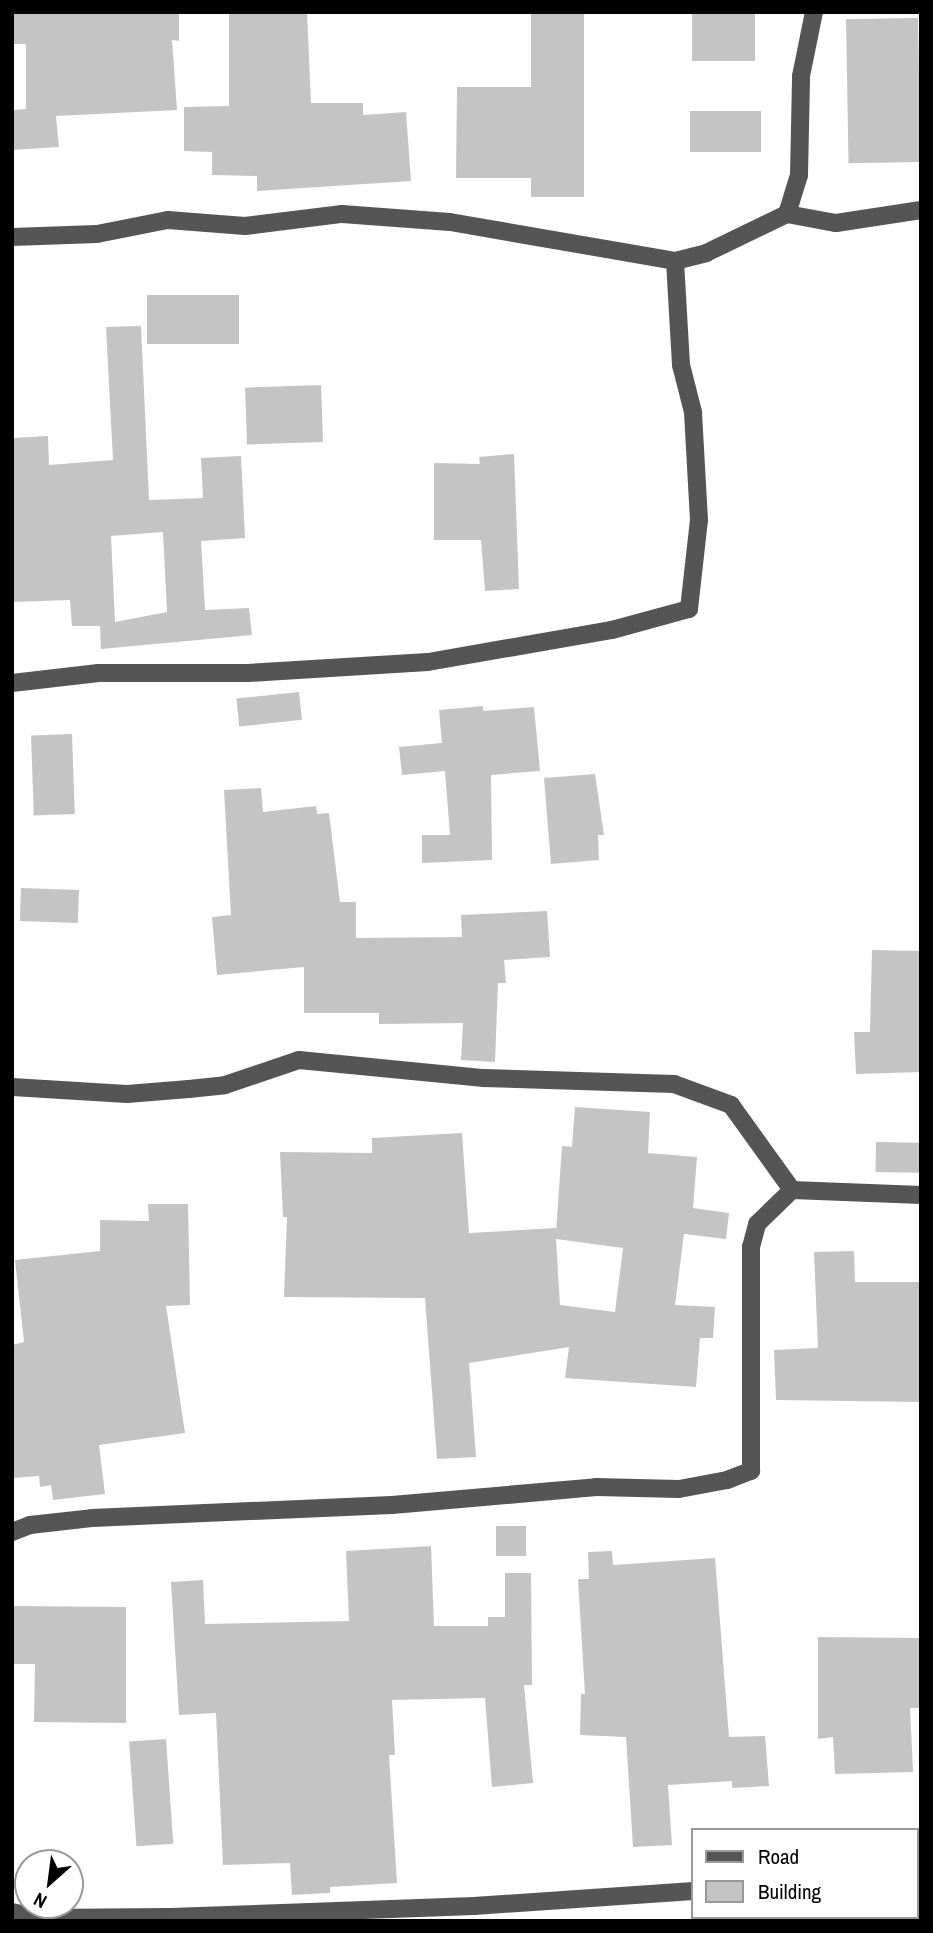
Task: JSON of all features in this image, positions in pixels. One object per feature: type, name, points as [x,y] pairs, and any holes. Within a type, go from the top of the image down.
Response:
[{"type":"street","points":[[787,214],[799,175],[801,76],[814,12]]},
{"type":"street","points":[[12,237],[97,234],[168,220],[245,226],[341,214],[450,222],[675,261],[706,253],[787,214],[836,223],[921,210]]},
{"type":"street","points":[[12,682],[98,673],[248,673],[428,662],[612,630],[690,608],[699,520],[693,412],[681,365],[675,261]]},
{"type":"street","points":[[12,1087],[127,1094],[225,1086],[299,1060],[484,1078],[674,1084],[731,1105],[792,1189]]},
{"type":"street","points":[[12,1532],[30,1525],[92,1518],[392,1505],[596,1487],[679,1489],[706,1486],[751,1471],[751,1247],[757,1224],[792,1189],[921,1195]]},
{"type":"street","points":[[12,1912],[38,1918],[171,1917],[474,1906],[692,1891]]},
{"type":"building","points":[[179,12],[179,41],[172,40],[177,110],[56,116],[59,147],[12,150],[12,110],[26,109],[26,44],[12,44],[12,14]]},
{"type":"building","points":[[229,12],[307,12],[311,103],[363,103],[363,115],[406,112],[411,181],[257,191],[257,176],[212,175],[212,152],[184,151],[184,107],[229,106]]},
{"type":"building","points":[[531,12],[584,12],[584,197],[531,197],[531,178],[456,178],[457,87],[531,87]]},
{"type":"building","points":[[692,12],[755,12],[755,61],[692,61]]},
{"type":"building","points":[[918,18],[921,162],[849,163],[846,19]]},
{"type":"building","points":[[690,111],[761,111],[761,152],[690,152]]},
{"type":"building","points":[[147,295],[239,295],[239,344],[147,344]]},
{"type":"building","points":[[141,326],[149,500],[203,498],[201,458],[241,456],[245,538],[201,541],[205,610],[249,608],[252,635],[101,649],[100,626],[72,626],[70,600],[12,602],[12,438],[48,436],[49,465],[113,460],[106,327]],"holes":[[[163,532],[167,612],[115,622],[111,536]]]},
{"type":"building","points":[[321,385],[323,442],[247,445],[245,388]]},
{"type":"building","points":[[514,454],[519,589],[485,591],[481,540],[434,540],[434,463],[480,464],[479,457]]},
{"type":"building","points":[[299,692],[302,720],[239,726],[236,699]]},
{"type":"building","points":[[483,706],[483,711],[534,707],[540,771],[491,775],[492,860],[422,863],[422,835],[450,835],[445,771],[402,775],[399,747],[442,743],[439,710]]},
{"type":"building","points":[[72,734],[75,814],[34,815],[31,735]]},
{"type":"building","points":[[595,774],[604,835],[598,835],[599,860],[551,864],[544,778]]},
{"type":"building","points":[[261,788],[263,812],[316,806],[317,814],[329,813],[340,902],[356,902],[356,938],[462,937],[461,915],[547,911],[550,957],[504,960],[506,983],[498,983],[495,1062],[461,1060],[463,1023],[379,1024],[379,1013],[304,1013],[304,967],[217,975],[212,917],[231,915],[224,790]]},
{"type":"building","points":[[21,888],[79,890],[78,923],[20,921]]},
{"type":"building","points":[[872,950],[921,951],[921,1072],[856,1074],[854,1032],[870,1032]]},
{"type":"building","points":[[575,1107],[650,1112],[648,1153],[697,1157],[693,1208],[729,1213],[726,1239],[684,1234],[675,1305],[715,1307],[713,1338],[700,1338],[696,1387],[565,1378],[569,1347],[469,1363],[476,1457],[437,1459],[425,1298],[284,1297],[287,1217],[283,1217],[280,1152],[372,1153],[372,1138],[462,1133],[469,1233],[556,1228],[556,1232],[562,1146],[572,1147]],"holes":[[[556,1239],[623,1248],[615,1312],[560,1305]]]},
{"type":"building","points":[[876,1142],[921,1143],[920,1173],[875,1172]]},
{"type":"building","points":[[148,1204],[188,1204],[190,1305],[166,1306],[185,1433],[99,1445],[105,1494],[53,1500],[51,1485],[40,1487],[39,1476],[12,1478],[12,1345],[24,1342],[15,1260],[100,1251],[100,1220],[149,1221]]},
{"type":"building","points":[[854,1251],[855,1282],[921,1282],[921,1402],[776,1400],[774,1350],[818,1348],[814,1252]]},
{"type":"building","points":[[496,1526],[526,1526],[526,1556],[496,1556]]},
{"type":"building","points":[[431,1546],[434,1626],[488,1626],[488,1617],[505,1617],[505,1573],[531,1573],[532,1685],[524,1685],[533,1783],[492,1787],[485,1698],[392,1700],[395,1755],[389,1755],[397,1883],[330,1887],[330,1893],[292,1895],[290,1863],[223,1865],[216,1713],[179,1715],[171,1582],[203,1580],[205,1624],[349,1621],[346,1551]]},
{"type":"building","points":[[612,1551],[613,1565],[715,1558],[729,1737],[765,1736],[769,1786],[732,1788],[732,1781],[668,1785],[672,1845],[633,1847],[626,1737],[580,1735],[581,1694],[585,1694],[578,1579],[589,1579],[588,1552]]},
{"type":"building","points":[[12,1606],[126,1607],[126,1723],[34,1722],[35,1664],[13,1664]]},
{"type":"building","points":[[818,1637],[921,1638],[921,1708],[910,1708],[913,1772],[835,1774],[833,1737],[818,1739]]},
{"type":"building","points":[[166,1739],[173,1844],[136,1846],[129,1742]]}]
